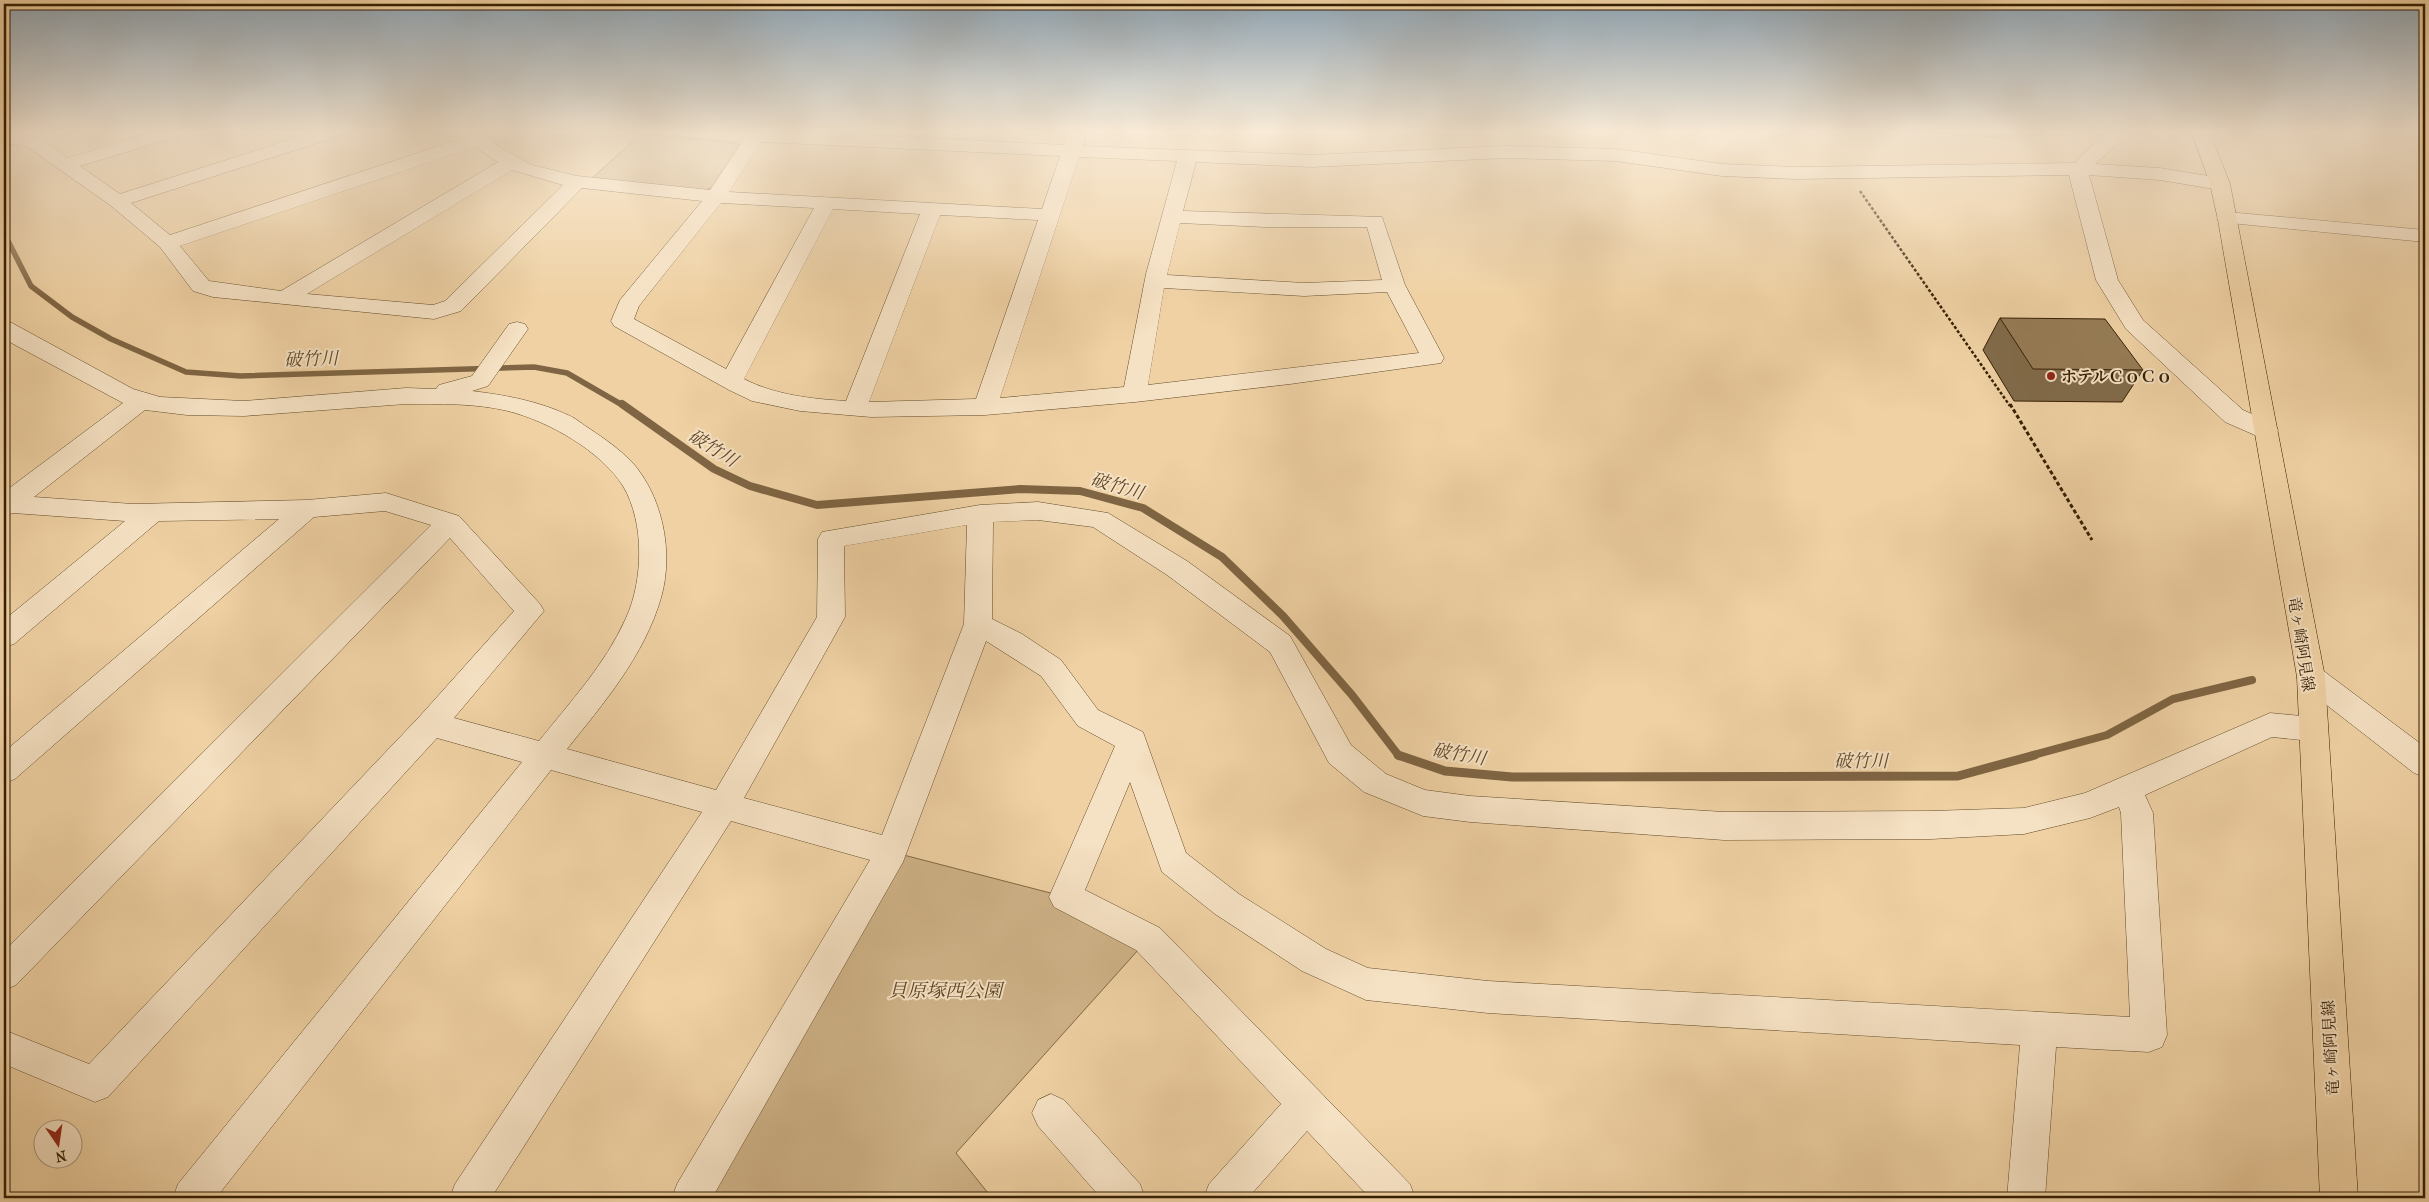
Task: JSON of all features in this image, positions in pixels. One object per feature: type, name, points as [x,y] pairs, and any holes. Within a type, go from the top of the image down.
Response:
[{"type":"main road","name":"竜ヶ崎阿見線","points":[[2220,186],[2228,218],[2310,676],[2339,1198]]},
{"type":"street","points":[[95,186],[117,201],[167,243],[201,286],[213,290],[434,312],[453,306],[473,288],[573,186]]},
{"type":"street","points":[[117,201],[163,186]]},
{"type":"street","points":[[167,243],[327,186]]},
{"type":"street","points":[[285,298],[472,186]]},
{"type":"street","points":[[613,186],[716,198],[1049,215]]},
{"type":"street","points":[[724,186],[716,198],[628,306],[622,321],[764,397],[828,407],[985,407],[1135,394],[1315,375],[1433,358],[1394,285],[1376,220],[1265,221],[1171,217]]},
{"type":"street","points":[[985,407],[1058,186]]},
{"type":"street","points":[[1135,394],[1142,340],[1180,186]]},
{"type":"street","points":[[2081,186],[2106,280],[2134,324],[2234,416],[2266,430]]},
{"type":"street","points":[[731,381],[826,204]]},
{"type":"street","points":[[855,408],[932,209]]},
{"type":"street","points":[[2228,218],[2425,236]]},
{"type":"street","points":[[1156,281],[1270,290],[1344,290],[1394,285]]},
{"type":"street","points":[[4,328],[20,339],[141,401],[193,408],[234,409],[428,395],[475,397],[515,405],[556,420],[588,436],[621,465],[640,491],[651,527],[652,558],[649,597],[632,638],[606,679],[192,1198]]},
{"type":"street","points":[[428,395],[480,381],[517,329]]},
{"type":"street","points":[[5,504],[141,401]]},
{"type":"street","points":[[4,1048],[95,1084],[432,724],[530,611],[450,522],[386,502],[307,509],[152,513],[5,504]]},
{"type":"street","points":[[4,770],[307,509]]},
{"type":"street","points":[[469,1198],[723,806],[831,617],[831,539],[980,514],[1038,511],[1099,519],[1177,568],[1280,644],[1340,754],[1374,783],[1423,802],[1470,809],[1724,826],[1932,825],[2024,821],[2090,805],[2270,725],[2312,729]]},
{"type":"street","points":[[4,636],[152,513]]},
{"type":"street","points":[[691,1198],[892,852],[978,624],[980,514]]},
{"type":"street","points":[[4,974],[450,522]]},
{"type":"street","points":[[978,624],[1012,642],[1051,668],[1088,718],[1132,741],[1174,862],[1227,904],[1298,950],[1314,960],[1366,984],[1488,996],[2149,1035],[2137,813],[2127,790]]},
{"type":"street","points":[[2310,676],[2425,764]]},
{"type":"street","points":[[432,724],[892,852]]},
{"type":"street","points":[[1132,741],[1066,897],[1148,940],[1396,1198]]},
{"type":"street","points":[[2026,1198],[2039,1029]]},
{"type":"street","points":[[1223,1198],[1306,1104]]},
{"type":"street","points":[[1051,1114],[1126,1198]]},
{"type":"path","points":[[1856,186],[2007,400],[2092,540]]},
{"type":"green space","points":[[657,186],[715,186],[703,191]]},
{"type":"green space","name":"貝原塚西公園","points":[[892,852],[1066,897],[1148,939],[956,1153],[992,1198],[679,1198]]},
{"type":"building","points":[[2000,318],[2105,319],[2143,370],[2033,369]]},
{"type":"waterway","name":"破竹川","points":[[4,233],[31,286],[72,317],[111,339],[186,372],[241,376],[534,367],[567,373],[624,406]]},
{"type":"waterway","name":"破竹川","points":[[622,404],[714,469],[750,486],[817,505],[1020,489],[1080,491],[1143,508],[1222,557],[1283,616],[1352,695],[1398,755]]},
{"type":"waterway","name":"破竹川","points":[[2030,756],[2107,735],[2173,699],[2252,680]]},
{"type":"waterway","name":"破竹川","points":[[1398,755],[1445,771],[1512,777],[1958,776],[2035,755]]},
{"type":"place","name":"ホテルＣｏＣｏ","points":[[2051,376]]}]
